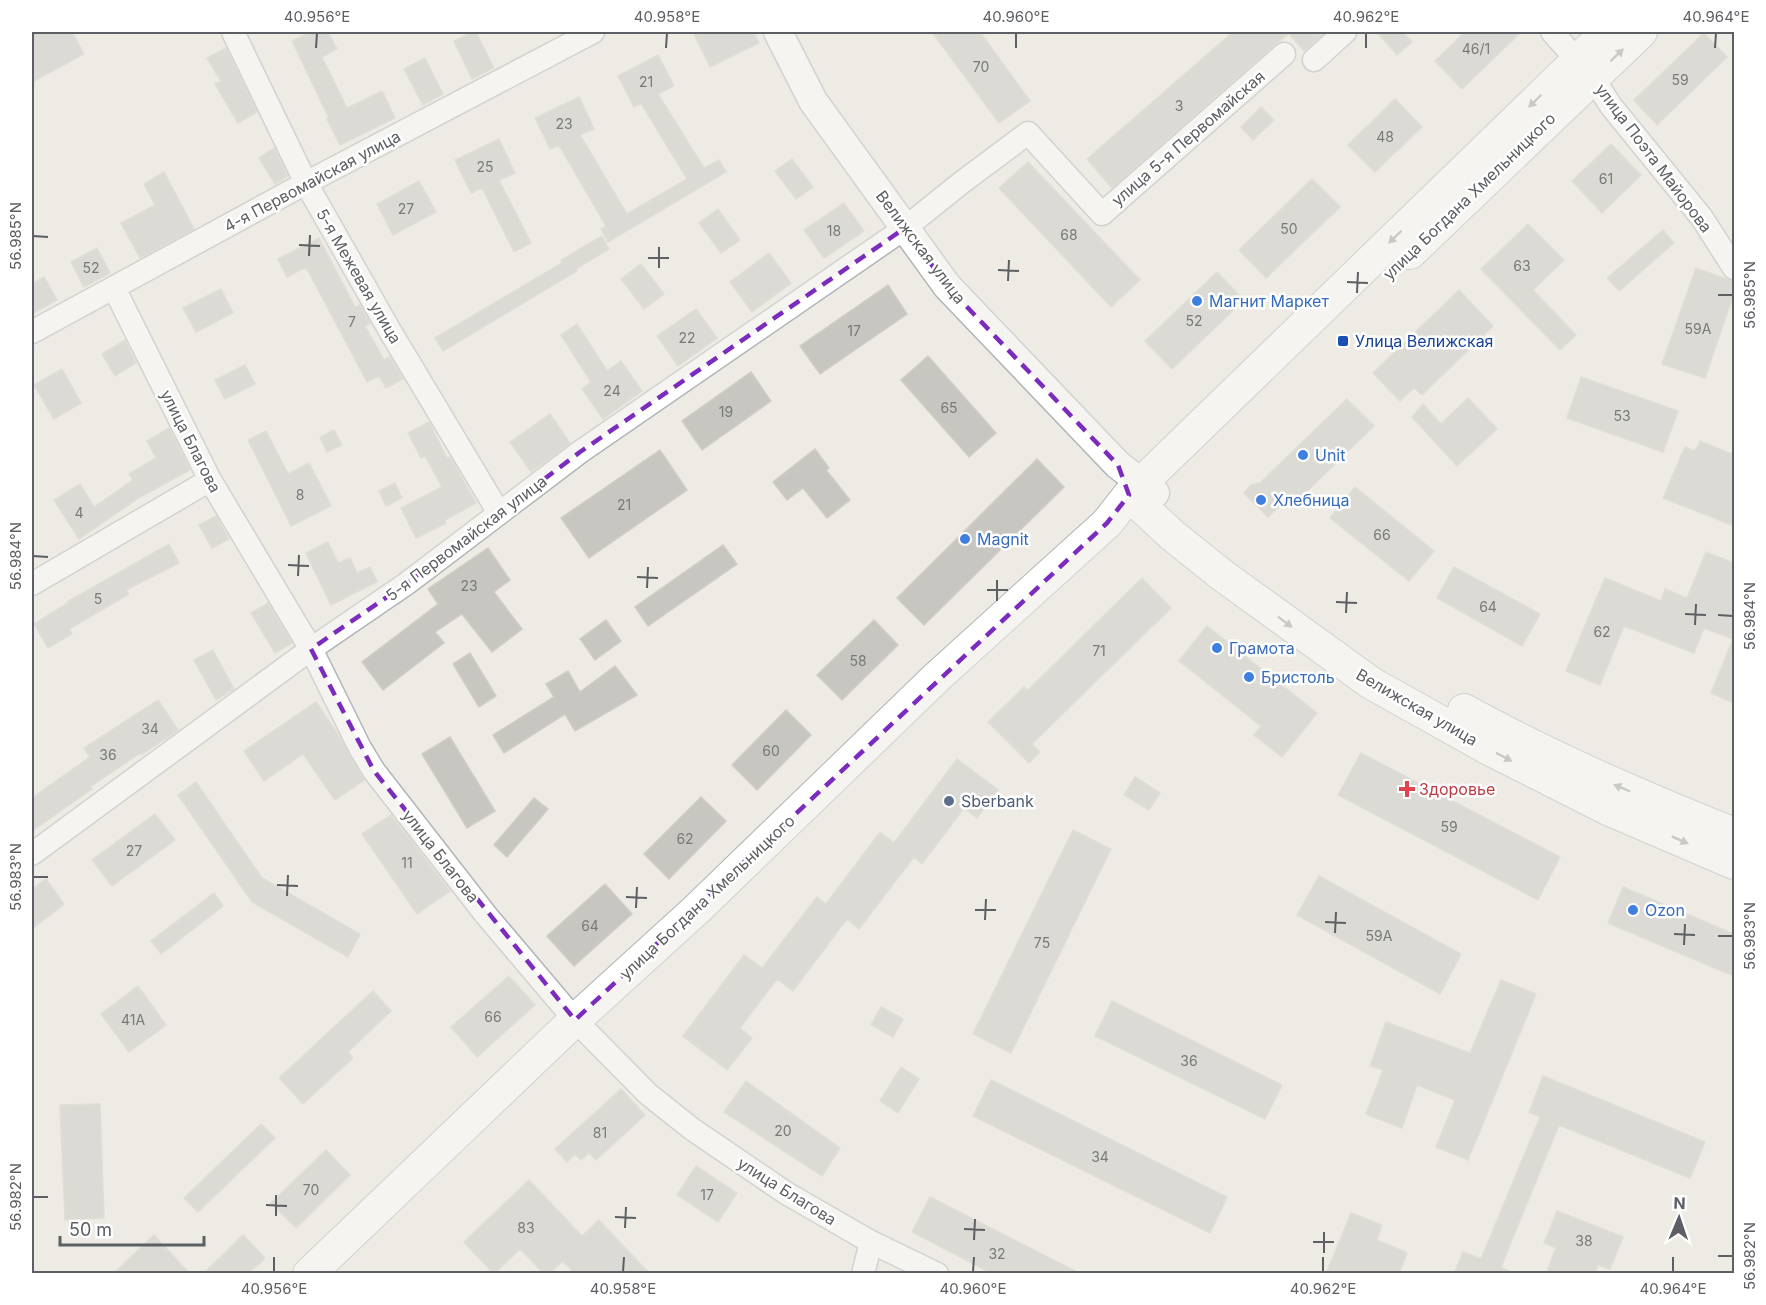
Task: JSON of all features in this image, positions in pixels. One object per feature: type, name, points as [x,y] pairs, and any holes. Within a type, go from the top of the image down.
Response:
[{"type":"main road","name":"улица Богдана Хмельницкого","points":[[1585,69],[1607,32]]},
{"type":"main road","name":"улица Богдана Хмельницкого","points":[[309,1274],[575,1020],[696,910],[937,677],[1107,523],[1137,488],[1585,69],[1641,32]]},
{"type":"main road","name":"Велижская улица","points":[[1137,488],[1244,568],[1380,664],[1494,727],[1619,787],[1734,834]]},
{"type":"main road","name":"Велижская улица","points":[[1137,488],[1172,535],[1222,575],[1371,683],[1491,750],[1608,809],[1734,863]]},
{"type":"street","name":"5-я Межевая улица","points":[[233,32],[306,183],[390,331],[499,513]]},
{"type":"street","name":"4-я Первомайская улица","points":[[32,332],[306,183],[593,32]]},
{"type":"street","name":"Велижская улица","points":[[778,32],[813,101],[947,286],[1137,488]]},
{"type":"street","points":[[1314,60],[1345,32]]},
{"type":"street","name":"улица Поэта Майорова","points":[[1552,32],[1585,69],[1611,106],[1702,218],[1734,268]]},
{"type":"street","name":"улица 5-я Первомайская","points":[[905,228],[1028,133],[1102,213],[1284,54]]},
{"type":"street","name":"5-я Первомайская улица","points":[[32,854],[310,649],[406,584],[580,452],[905,228]]},
{"type":"street","name":"улица Благова","points":[[114,288],[210,480],[310,649],[360,748],[374,771],[486,915],[575,1020],[663,1108],[786,1193],[871,1242],[937,1274]]},
{"type":"street","points":[[32,584],[210,480]]},
{"type":"street","points":[[863,1274],[871,1242]]},
{"type":"highlighted area","points":[[905,228],[947,286],[1118,465],[1129,495],[1107,523],[575,1020],[374,771],[311,649],[406,584],[580,452]]},
{"type":"building","points":[[38,32],[72,32],[84,54],[32,82],[32,35]]},
{"type":"building","points":[[312,32],[328,32],[337,49],[322,57],[347,108],[382,91],[395,118],[340,145],[292,41]]},
{"type":"building","points":[[476,32],[494,68],[472,79],[454,41]]},
{"type":"building","points":[[693,32],[753,32],[759,43],[710,67]]},
{"type":"building","points":[[932,32],[980,32],[1030,101],[999,123]]},
{"type":"building","points":[[1233,32],[1325,32],[1304,51],[1289,34],[1275,44],[1112,188],[1087,159]]},
{"type":"building","points":[[1377,32],[1403,32],[1412,42],[1397,55]]},
{"type":"building","points":[[1465,32],[1521,32],[1462,89],[1435,61]]},
{"type":"building","points":[[1704,33],[1727,57],[1657,125],[1634,100]]},
{"type":"building","points":[[226,48],[257,112],[238,123],[215,84],[221,81],[207,58]]},
{"type":"building","points":[[658,55],[674,86],[658,94],[704,168],[719,160],[726,172],[608,242],[601,229],[606,226],[559,145],[550,149],[535,118],[579,97],[594,129],[580,135],[627,214],[687,179],[641,103],[634,107],[618,76]]},
{"type":"building","points":[[425,58],[443,94],[423,105],[404,69]]},
{"type":"building","points":[[1395,99],[1422,127],[1375,172],[1348,145]]},
{"type":"building","points":[[1261,107],[1274,120],[1253,140],[1241,127]]},
{"type":"building","points":[[499,139],[515,173],[499,180],[531,243],[514,252],[482,188],[471,193],[455,160]]},
{"type":"building","points":[[1611,144],[1641,175],[1602,213],[1572,181]]},
{"type":"building","points":[[274,148],[288,176],[275,184],[259,158]]},
{"type":"building","points":[[792,159],[813,187],[796,199],[775,171]]},
{"type":"building","points":[[1028,162],[1140,280],[1111,307],[999,188]]},
{"type":"building","points":[[164,172],[194,229],[140,258],[121,223],[155,205],[144,184]]},
{"type":"building","points":[[1312,179],[1340,207],[1266,278],[1239,250]]},
{"type":"building","points":[[419,181],[436,212],[393,235],[377,204]]},
{"type":"building","points":[[844,203],[864,231],[824,258],[804,230]]},
{"type":"building","points":[[718,209],[740,240],[721,253],[699,223]]},
{"type":"building","points":[[1528,224],[1564,260],[1533,290],[1576,335],[1560,350],[1481,269]]},
{"type":"building","points":[[1663,230],[1674,243],[1619,291],[1607,278]]},
{"type":"building","points":[[602,236],[609,249],[576,269],[577,271],[443,351],[435,338],[562,263],[561,260]]},
{"type":"building","points":[[319,238],[355,307],[360,305],[370,323],[365,326],[384,360],[390,357],[403,379],[386,388],[379,376],[367,382],[306,267],[287,277],[278,259]]},
{"type":"building","points":[[97,248],[110,273],[84,287],[71,262]]},
{"type":"building","points":[[769,253],[791,283],[752,312],[730,282]]},
{"type":"building","points":[[641,264],[664,294],[644,309],[621,279]]},
{"type":"building","points":[[1696,268],[1734,282],[1734,293],[1705,378],[1662,364]]},
{"type":"building","points":[[1217,272],[1244,300],[1172,369],[1145,341]]},
{"type":"building","points":[[44,277],[57,300],[32,314],[32,284]]},
{"type":"building","points":[[888,285],[907,314],[820,374],[800,346]]},
{"type":"building","points":[[221,289],[233,313],[196,332],[183,308]]},
{"type":"building","points":[[1459,290],[1493,326],[1422,395],[1414,388],[1400,401],[1373,373]]},
{"type":"building","points":[[696,309],[717,338],[678,366],[657,336]]},
{"type":"building","points":[[577,324],[607,371],[621,361],[642,391],[603,419],[582,389],[591,382],[561,335]]},
{"type":"building","points":[[125,340],[136,363],[115,376],[102,354]]},
{"type":"building","points":[[928,356],[996,433],[969,457],[901,380]]},
{"type":"building","points":[[245,365],[255,384],[225,399],[215,380]]},
{"type":"building","points":[[62,369],[81,403],[54,419],[34,385]]},
{"type":"building","points":[[751,372],[771,401],[702,450],[682,421]]},
{"type":"building","points":[[1581,377],[1678,411],[1663,452],[1567,418]]},
{"type":"building","points":[[1468,398],[1497,429],[1457,466],[1412,417],[1423,404],[1441,424]]},
{"type":"building","points":[[1347,399],[1374,426],[1299,499],[1293,493],[1268,517],[1244,493],[1251,485],[1260,483]]},
{"type":"building","points":[[550,414],[570,443],[531,472],[510,442]]},
{"type":"building","points":[[429,422],[447,458],[450,457],[476,503],[445,520],[446,523],[416,538],[401,508],[442,487],[425,456],[421,458],[408,433]]},
{"type":"building","points":[[169,428],[190,470],[140,497],[79,539],[54,500],[80,484],[94,507],[133,480],[129,474],[156,458],[147,441]]},
{"type":"building","points":[[334,430],[342,445],[327,452],[320,437]]},
{"type":"building","points":[[266,431],[288,474],[309,463],[331,506],[291,526],[248,440]]},
{"type":"building","points":[[1700,441],[1734,455],[1734,526],[1663,498],[1685,447],[1695,451]]},
{"type":"building","points":[[815,449],[829,468],[826,470],[850,500],[827,518],[803,488],[787,500],[773,482]]},
{"type":"building","points":[[660,450],[687,490],[589,558],[561,518]]},
{"type":"building","points":[[1037,459],[1064,487],[924,625],[897,598]]},
{"type":"building","points":[[395,483],[402,498],[386,506],[379,491]]},
{"type":"building","points":[[1355,487],[1434,551],[1409,581],[1330,518]]},
{"type":"building","points":[[216,516],[229,539],[212,548],[199,525]]},
{"type":"building","points":[[328,542],[338,563],[350,558],[357,573],[370,567],[377,582],[331,605],[306,553]]},
{"type":"building","points":[[169,544],[179,563],[126,590],[129,594],[69,629],[72,634],[48,648],[34,624],[67,602]]},
{"type":"building","points":[[723,545],[737,564],[648,626],[635,607]]},
{"type":"building","points":[[488,548],[510,580],[494,592],[522,629],[492,652],[462,614],[435,632],[444,643],[383,690],[362,662],[438,604],[428,589]]},
{"type":"building","points":[[1706,552],[1734,563],[1734,703],[1711,693],[1733,639],[1704,628],[1694,653],[1624,626],[1600,685],[1566,671],[1605,578],[1661,601],[1665,589],[1687,598]]},
{"type":"building","points":[[1454,567],[1540,614],[1522,646],[1437,598]]},
{"type":"building","points":[[1142,578],[1171,608],[1032,744],[1040,752],[1029,763],[988,722],[1024,687],[1027,691]]},
{"type":"building","points":[[268,603],[292,643],[275,653],[251,613]]},
{"type":"building","points":[[606,620],[621,641],[595,660],[580,639]]},
{"type":"building","points":[[874,620],[898,645],[842,700],[817,675]]},
{"type":"building","points":[[1207,626],[1317,713],[1282,757],[1254,735],[1261,726],[1179,661]]},
{"type":"building","points":[[213,650],[234,689],[216,700],[194,660]]},
{"type":"building","points":[[470,653],[496,696],[479,707],[453,664]]},
{"type":"building","points":[[615,666],[637,695],[575,731],[565,714],[504,753],[493,735],[554,697],[546,684],[568,671],[580,692]]},
{"type":"building","points":[[158,700],[178,730],[90,787],[92,789],[32,831],[32,798],[90,757],[84,748]]},
{"type":"building","points":[[316,702],[364,780],[335,800],[303,754],[264,781],[244,751]]},
{"type":"building","points":[[786,710],[811,735],[757,790],[732,765]]},
{"type":"building","points":[[450,737],[495,811],[467,828],[422,754]]},
{"type":"building","points":[[1361,753],[1560,857],[1538,900],[1338,795]]},
{"type":"building","points":[[957,759],[998,790],[977,818],[964,808],[922,864],[914,857],[859,929],[847,919],[793,991],[777,979],[740,1028],[752,1038],[727,1070],[683,1036],[744,955],[762,968],[817,897],[826,904],[880,832],[894,843]]},
{"type":"building","points":[[1135,777],[1160,793],[1149,810],[1124,795]]},
{"type":"building","points":[[196,782],[262,878],[360,934],[348,957],[252,902],[178,795]]},
{"type":"building","points":[[701,797],[726,821],[669,879],[644,854]]},
{"type":"building","points":[[534,798],[548,809],[507,857],[494,845]]},
{"type":"building","points":[[155,814],[175,840],[112,886],[92,860]]},
{"type":"building","points":[[391,815],[450,891],[417,914],[362,834]]},
{"type":"building","points":[[1073,830],[1111,849],[1011,1053],[973,1034]]},
{"type":"building","points":[[1319,876],[1461,954],[1440,994],[1297,915]]},
{"type":"building","points":[[46,879],[64,904],[32,929],[32,889]]},
{"type":"building","points":[[605,884],[632,914],[574,966],[547,936]]},
{"type":"building","points":[[1623,887],[1734,934],[1734,976],[1608,923]]},
{"type":"building","points":[[214,893],[223,906],[161,954],[151,941]]},
{"type":"building","points":[[509,976],[535,1005],[477,1057],[451,1027]]},
{"type":"building","points":[[1501,980],[1536,994],[1468,1160],[1436,1147],[1455,1100],[1417,1085],[1402,1128],[1366,1114],[1383,1070],[1370,1066],[1386,1022],[1470,1053]]},
{"type":"building","points":[[138,986],[166,1025],[129,1052],[101,1014]]},
{"type":"building","points":[[373,991],[391,1011],[348,1052],[353,1058],[303,1104],[279,1078]]},
{"type":"building","points":[[1112,1001],[1282,1085],[1265,1119],[1095,1036]]},
{"type":"building","points":[[881,1007],[903,1019],[893,1037],[871,1025]]},
{"type":"building","points":[[901,1067],[919,1079],[898,1113],[880,1101]]},
{"type":"building","points":[[1543,1076],[1705,1142],[1690,1178],[1559,1125],[1501,1267],[1515,1274],[1454,1274],[1463,1252],[1481,1259],[1540,1117],[1529,1112]]},
{"type":"building","points":[[991,1080],[1227,1197],[1210,1233],[973,1116]]},
{"type":"building","points":[[746,1081],[840,1148],[822,1176],[724,1112]]},
{"type":"building","points":[[621,1089],[645,1115],[596,1160],[589,1153],[581,1160],[575,1154],[567,1162],[555,1149]]},
{"type":"building","points":[[100,1104],[104,1218],[65,1220],[60,1105]]},
{"type":"building","points":[[261,1124],[275,1138],[198,1212],[184,1198]]},
{"type":"building","points":[[326,1150],[350,1175],[296,1228],[271,1203]]},
{"type":"building","points":[[696,1166],[737,1193],[718,1222],[677,1195]]},
{"type":"building","points":[[529,1180],[582,1236],[599,1220],[650,1274],[575,1274],[563,1261],[549,1274],[544,1274],[520,1249],[494,1274],[464,1242]]},
{"type":"building","points":[[930,1197],[1081,1274],[993,1274],[912,1232]]},
{"type":"building","points":[[1557,1211],[1623,1237],[1610,1269],[1598,1265],[1595,1274],[1546,1274],[1556,1248],[1544,1243]]},
{"type":"building","points":[[1351,1213],[1382,1225],[1377,1240],[1407,1253],[1399,1274],[1326,1274]]},
{"type":"building","points":[[154,1235],[190,1274],[113,1274]]},
{"type":"building","points":[[243,1235],[265,1258],[248,1274],[203,1274]]},
{"type":"place","name":"Магнит Маркет","points":[[1197,301]]},
{"type":"place","name":"Улица Велижская","points":[[1343,341]]},
{"type":"place","name":"Unit","points":[[1303,455]]},
{"type":"place","name":"Хлебница","points":[[1261,500]]},
{"type":"place","name":"Magnit","points":[[965,539]]},
{"type":"place","name":"Грамота","points":[[1217,648]]},
{"type":"place","name":"Бристоль","points":[[1249,677]]},
{"type":"place","name":"Здоровье","points":[[1407,789]]},
{"type":"place","name":"Sberbank","points":[[949,801]]},
{"type":"place","name":"Ozon","points":[[1633,910]]}]
